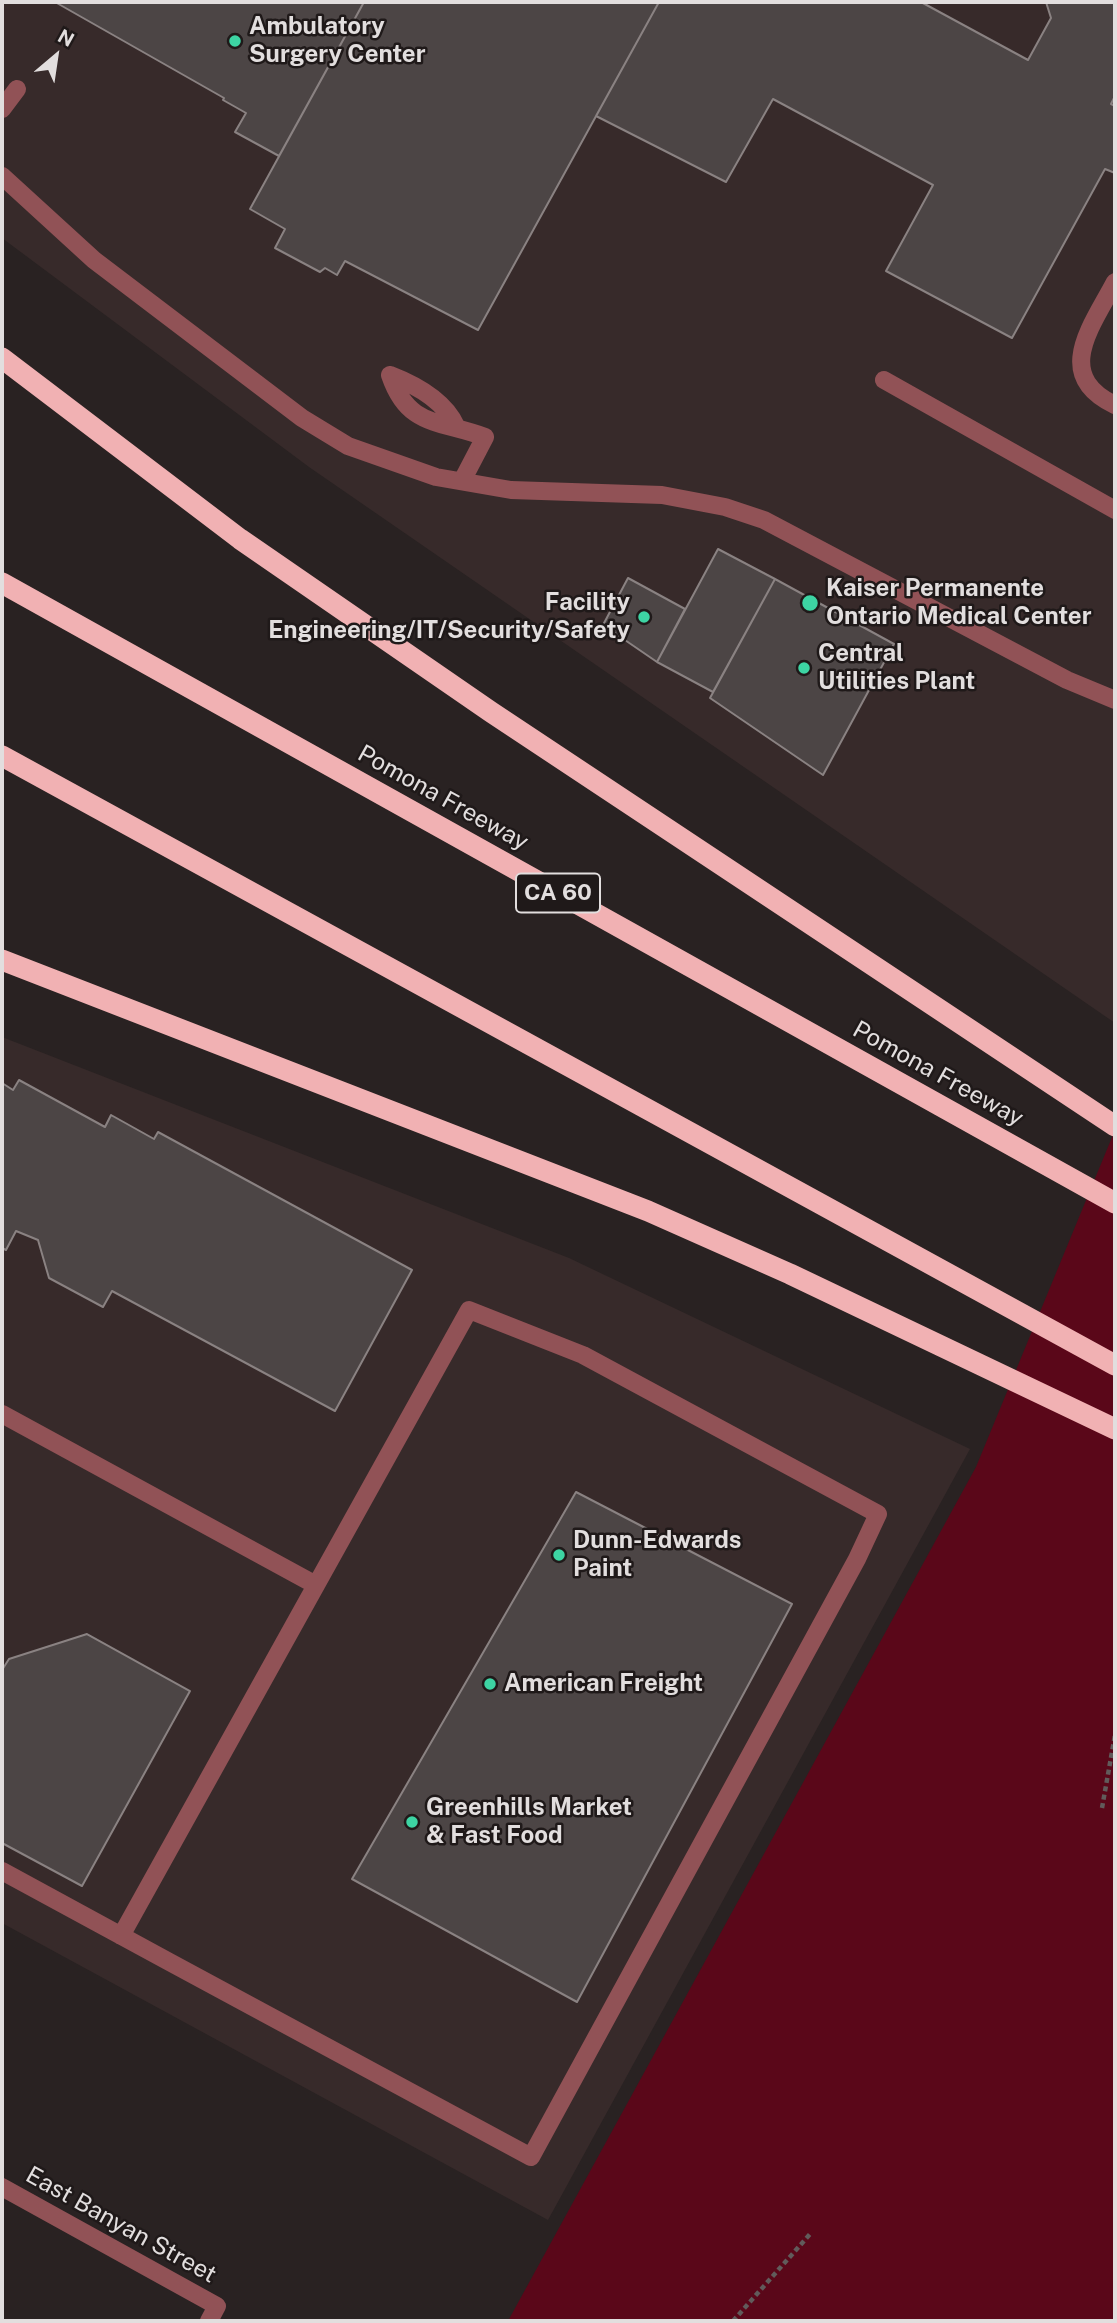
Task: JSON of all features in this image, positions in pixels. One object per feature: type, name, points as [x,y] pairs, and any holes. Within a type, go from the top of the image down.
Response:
[{"type":"highway","points":[[2,358],[251,547],[491,712],[1115,1126]]},
{"type":"highway","name":"Pomona Freeway","points":[[2,583],[1115,1203]]},
{"type":"highway","points":[[2,756],[1115,1365]]},
{"type":"highway","points":[[2,960],[648,1211],[790,1274],[1115,1429]]},
{"type":"street","points":[[2,109],[17,89]]},
{"type":"street","points":[[2,176],[94,260],[302,418],[348,446],[436,477],[511,490],[662,495],[724,507],[764,520],[1067,680],[1115,700]]},
{"type":"street","points":[[1115,282],[1081,347],[1080,372],[1092,390],[1115,405]]},
{"type":"street","points":[[884,380],[1115,510]]},
{"type":"street","points":[[456,426],[485,437],[461,481]]},
{"type":"street","points":[[2,1871],[121,1936],[531,2157],[857,1559],[878,1514],[583,1355],[469,1310],[314,1584],[121,1936]]},
{"type":"street","points":[[2,1414],[314,1584]]},
{"type":"street","name":"East Banyan Street","points":[[2,2187],[213,2314]]},
{"type":"path","points":[[1102,1808],[1115,1735]]},
{"type":"path","points":[[733,2321],[811,2233]]},
{"type":"shaded area","name":"Kaiser Permanente Ontario Medical Center","points":[[2,2],[1115,2],[1115,1023],[309,467],[2,238]]},
{"type":"shaded area","points":[[2,1037],[569,1258],[970,1449],[548,2220],[2,1923]]},
{"type":"shaded area","points":[[1115,1130],[1115,2321],[508,2321],[976,1467]]},
{"type":"building","name":"Ambulatory Surgery Center","points":[[55,2],[364,2],[279,156],[235,132],[246,113]]},
{"type":"building","points":[[364,2],[659,2],[478,330],[345,261],[337,275],[325,268],[320,272],[275,248],[285,229],[250,209]]},
{"type":"building","points":[[659,2],[921,2],[1028,60],[1051,18],[1046,2],[1115,2],[1115,96],[1111,104],[1115,106],[1115,173],[1105,169],[1012,338],[886,271],[933,185],[773,99],[726,182],[596,116]]},
{"type":"building","points":[[718,549],[775,579],[713,692],[657,662]]},
{"type":"building","name":"Facility Engineering/IT/Security/Safety","points":[[628,578],[685,609],[657,662],[603,625]]},
{"type":"building","name":"Central Utilities Plant","points":[[775,579],[894,644],[823,775],[710,698]]},
{"type":"building","points":[[19,1080],[105,1127],[111,1115],[154,1139],[158,1132],[412,1270],[335,1411],[112,1291],[103,1307],[49,1278],[38,1240],[16,1231],[6,1250],[2,1248],[2,1083],[13,1090]]},
{"type":"building","points":[[576,1492],[792,1604],[577,2002],[352,1879]]},
{"type":"building","points":[[87,1634],[190,1691],[82,1886],[2,1843],[2,1670],[9,1659]]},
{"type":"place","name":"Ambulatory Surgery Center","points":[[235,41]]},
{"type":"place","name":"Kaiser Permanente Ontario Medical Center","points":[[810,603]]},
{"type":"place","name":"Facility Engineering/IT/Security/Safety","points":[[644,617]]},
{"type":"place","name":"Central Utilities Plant","points":[[804,668]]},
{"type":"place","name":"Dunn-Edwards Paint","points":[[559,1555]]},
{"type":"place","name":"American Freight","points":[[490,1684]]},
{"type":"place","name":"Greenhills Market & Fast Food","points":[[412,1822]]}]
